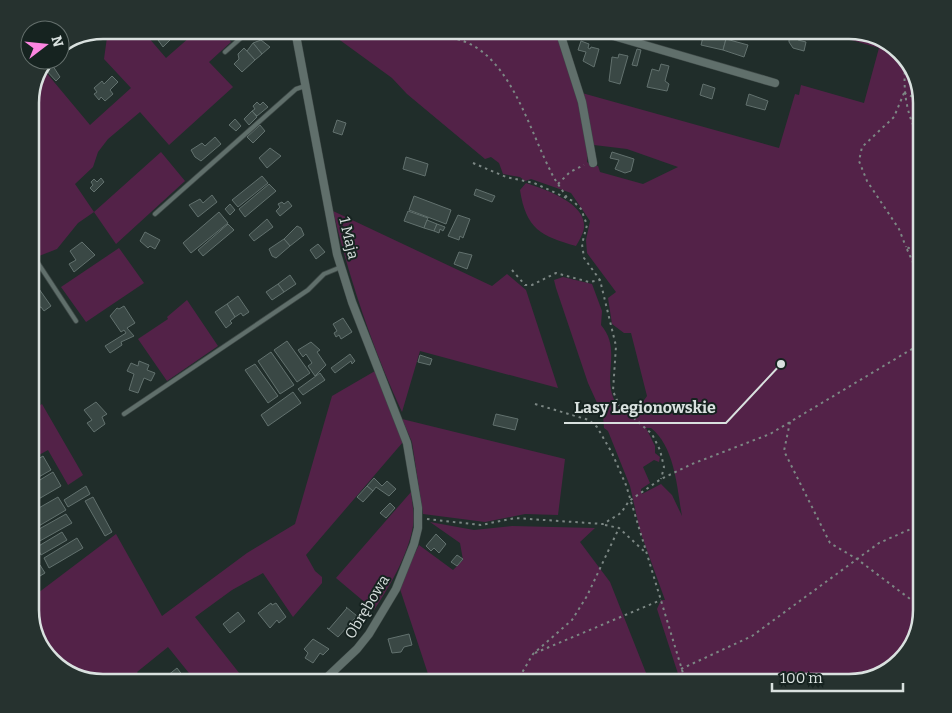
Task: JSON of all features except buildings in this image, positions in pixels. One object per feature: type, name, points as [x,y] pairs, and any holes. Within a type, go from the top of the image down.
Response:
[{"type":"street","name":"1 Maja","points":[[297,39],[324,192],[341,267],[352,302],[407,443]]},
{"type":"street","points":[[562,39],[582,102],[593,163]]},
{"type":"street","points":[[624,39],[775,83]]},
{"type":"street","name":"Obrębowa","points":[[330,674],[357,649],[376,622],[396,589],[414,544],[418,518],[415,478],[407,443]]},
{"type":"lane","points":[[225,52],[240,39]]},
{"type":"lane","points":[[155,214],[296,89],[305,86]]},
{"type":"lane","points":[[39,265],[76,321]]},
{"type":"lane","points":[[124,414],[308,290],[324,274],[341,267]]},
{"type":"path","points":[[458,39],[471,44],[489,56],[512,85],[552,175],[567,198]]},
{"type":"path","points":[[905,71],[904,93],[913,128]]},
{"type":"path","points":[[904,93],[913,97]]},
{"type":"path","points":[[904,93],[894,117],[862,147],[859,161],[867,181],[899,229],[913,262]]},
{"type":"path","points":[[473,163],[506,177],[534,183],[567,198],[581,209],[587,226],[582,244],[584,258],[600,280],[616,346],[613,391],[619,405],[652,434],[660,450],[664,468],[661,479]]},
{"type":"path","points":[[558,184],[570,172],[593,163]]},
{"type":"path","points":[[906,246],[913,249]]},
{"type":"path","points":[[512,270],[525,285],[532,285],[556,273],[589,282],[600,280]]},
{"type":"path","points":[[604,524],[621,513],[630,501],[661,479],[692,464],[770,434],[913,348]]},
{"type":"path","points":[[535,404],[589,420],[597,427],[612,453],[626,485],[683,674]]},
{"type":"path","points":[[790,422],[784,451],[830,543],[857,559],[913,601]]},
{"type":"path","points":[[418,518],[481,525],[515,518],[604,524],[619,528],[643,549],[648,556]]},
{"type":"path","points":[[521,674],[533,654],[572,620],[587,596],[619,528]]},
{"type":"path","points":[[681,669],[752,636],[879,543],[913,528]]},
{"type":"path","points":[[533,654],[661,600]]},
{"type":"shaded area","points":[[107,39],[150,39],[166,58],[188,39],[228,39],[231,42],[209,62],[233,87],[169,145],[140,112],[108,139],[98,152],[93,167],[75,184],[94,212],[78,223],[57,249],[39,256],[39,98],[46,72],[90,125],[131,88],[104,59]]},
{"type":"shaded area","points":[[338,39],[560,39],[584,113],[588,146],[587,162],[593,166],[598,166],[600,172],[643,184],[678,167],[627,149],[594,145],[582,93],[779,148],[795,94],[799,95],[801,85],[864,103],[879,48],[848,39],[858,39],[878,45],[903,67],[910,82],[913,102],[913,611],[912,623],[907,639],[885,664],[870,671],[850,674],[678,674],[657,609],[661,600],[665,600],[640,531],[630,486],[608,431],[604,428],[603,416],[588,383],[554,280],[563,277],[592,284],[602,311],[601,325],[608,335],[611,345],[610,376],[613,397],[619,408],[640,406],[647,396],[631,333],[624,333],[612,324],[608,298],[616,292],[587,253],[586,240],[590,221],[571,193],[531,179],[525,181],[520,177],[503,174],[499,163],[491,157],[485,159],[407,94],[392,78]],"holes":[[[646,428],[651,428],[659,436],[674,469],[682,516],[672,495],[661,484],[642,494],[641,489],[650,483],[643,467],[654,460],[659,462],[660,457],[655,453],[655,446]]]},
{"type":"shaded area","points":[[161,152],[185,181],[116,244],[94,212]]},
{"type":"shaded area","points":[[526,183],[563,198],[579,211],[583,219],[584,228],[576,246],[553,239],[537,229],[531,222],[526,214],[520,190]]},
{"type":"shaded area","points":[[333,211],[492,286],[507,274],[526,290],[558,388],[420,351],[402,412],[381,363],[363,313]]},
{"type":"shaded area","points":[[119,248],[144,283],[86,322],[61,287]]},
{"type":"shaded area","points":[[187,300],[218,346],[167,381],[138,339],[168,319],[167,317]]},
{"type":"shaded area","points":[[375,371],[403,442],[306,555],[315,571],[322,577],[322,583],[293,617],[263,573],[232,590],[195,617],[240,674],[190,674],[168,647],[137,672],[139,674],[90,673],[74,668],[57,656],[45,639],[41,627],[39,592],[116,534],[162,616],[247,553],[295,524],[332,396]]},
{"type":"shaded area","points":[[42,404],[83,475],[68,485],[48,450],[39,455],[39,406]]},
{"type":"shaded area","points":[[402,419],[565,459],[558,515],[525,514],[485,522],[423,514],[412,442]]},
{"type":"shaded area","points":[[411,492],[414,518],[411,537],[398,570],[374,610],[336,578]]},
{"type":"shaded area","points":[[430,522],[474,530],[512,526],[595,528],[580,542],[610,582],[646,674],[428,674],[399,586],[419,545],[453,570],[463,560],[460,543]]},
{"type":"place","name":"Lasy Legionowskie","points":[[781,364]]}]
